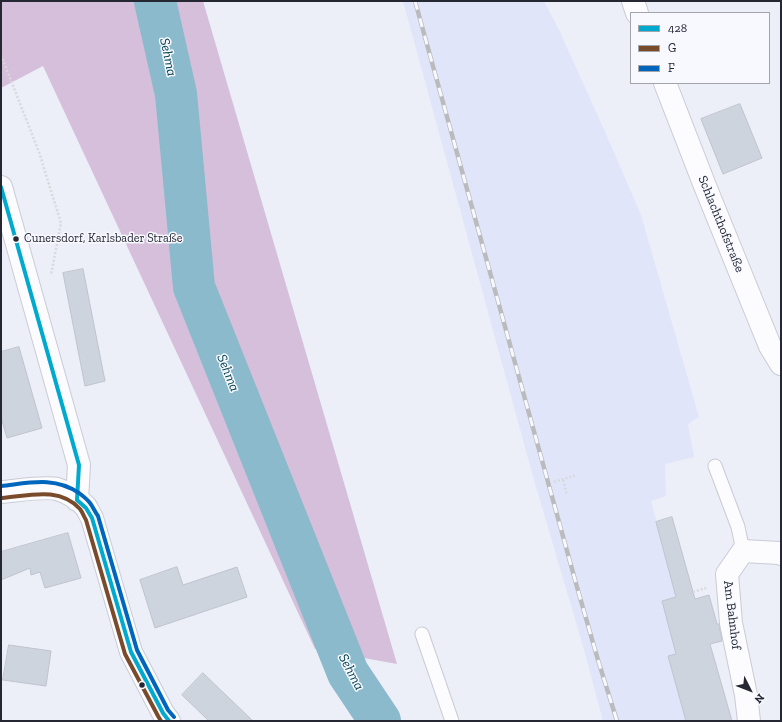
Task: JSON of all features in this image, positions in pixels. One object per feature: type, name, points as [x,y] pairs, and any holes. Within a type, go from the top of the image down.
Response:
[{"type":"main road","points":[[633,1],[637,12]]},
{"type":"main road","name":"Schlachthofstraße","points":[[665,84],[770,346],[781,364]]},
{"type":"main road","points":[[1,187],[79,465],[77,500]]},
{"type":"main road","points":[[1,492],[43,488],[56,489],[67,493],[86,508],[92,518],[131,652],[161,718]]},
{"type":"main road","points":[[743,551],[781,554]]},
{"type":"main road","name":"Am Bahnhof","points":[[743,551],[727,574],[731,623],[746,695],[749,721]]},
{"type":"lane","points":[[715,466],[738,527],[743,551]]},
{"type":"lane","points":[[422,634],[452,721]]},
{"type":"path","points":[[1,55],[39,152],[61,223],[51,276]]},
{"type":"path","points":[[554,482],[576,475]]},
{"type":"path","points":[[563,480],[567,495]]},
{"type":"shaded area","points":[[1,1],[203,1],[397,664],[315,649],[43,66],[1,88]]},
{"type":"shaded area","points":[[403,1],[544,1],[559,30],[641,215],[699,417],[688,424],[694,457],[665,464],[666,496],[651,501],[676,597],[662,601],[676,654],[668,656],[686,721],[603,721],[585,653],[532,473]]},
{"type":"building","points":[[740,104],[762,158],[723,174],[701,119]]},
{"type":"building","points":[[83,269],[105,381],[85,386],[63,273]]},
{"type":"building","points":[[19,347],[42,428],[7,438],[1,417],[1,352]]},
{"type":"building","points":[[672,517],[695,599],[709,595],[717,624],[719,624],[722,641],[710,644],[732,721],[686,721],[668,656],[676,654],[662,601],[676,597],[656,522]]},
{"type":"building","points":[[68,533],[81,578],[45,588],[40,572],[31,575],[30,568],[1,580],[1,552]]},
{"type":"building","points":[[177,567],[183,585],[237,567],[247,597],[155,628],[140,580]]},
{"type":"building","points":[[9,645],[51,651],[46,686],[3,680]]},
{"type":"building","points":[[203,673],[253,721],[209,721],[182,695]]},
{"type":"waterway","name":"Sehma","points":[[155,1],[176,94],[194,287],[348,673],[380,721]]},
{"type":"railway","points":[[415,1],[577,587],[617,721]]},
{"type":"transit line","name":"428","points":[[1,187],[79,465],[77,500]]},
{"type":"transit line","name":"F","points":[[1,486],[31,482],[60,484],[79,493],[90,503],[98,516],[137,650],[168,710],[174,717]]},
{"type":"transit line","name":"G","points":[[2,498],[43,494],[53,495],[63,497],[80,509],[86,520],[125,654],[161,721]]},
{"type":"transit line","name":"428","points":[[77,500],[86,508],[92,518],[131,652],[163,713],[169,721]]},
{"type":"place","name":"Cunersdorf, Karlsbader Straße","points":[[16,239]]}]
